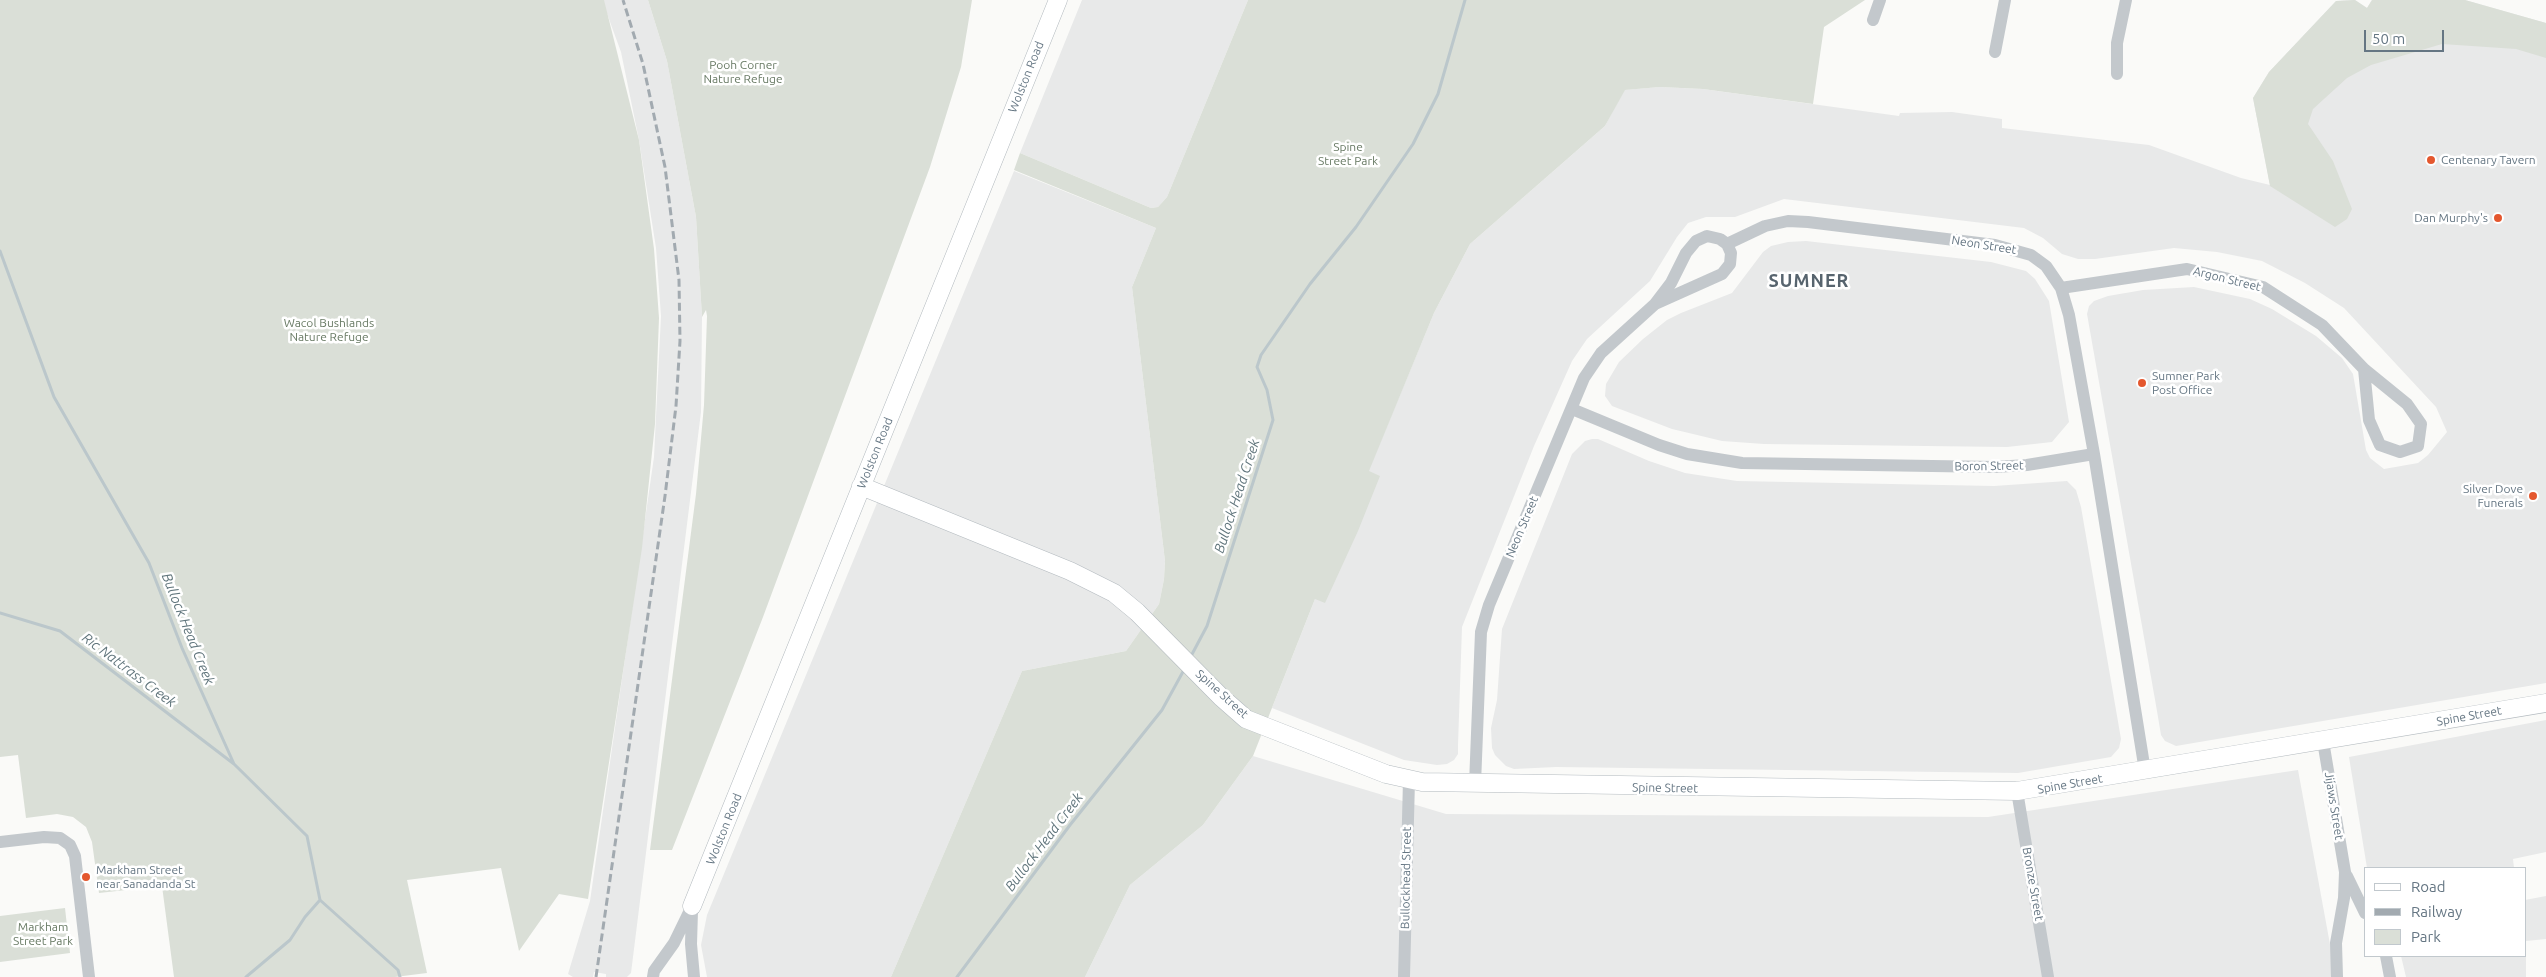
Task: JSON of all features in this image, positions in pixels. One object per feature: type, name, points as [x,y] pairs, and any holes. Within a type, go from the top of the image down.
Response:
[{"type":"street","name":"Wolston Road","points":[[653,977],[654,971],[674,943],[692,906],[1058,0]]},
{"type":"street","points":[[1873,20],[1880,0]]},
{"type":"street","points":[[1995,52],[2005,0]]},
{"type":"street","points":[[2117,74],[2117,43],[2126,0]]},
{"type":"street","name":"Neon Street","points":[[1727,244],[1765,226],[1788,221],[1994,245],[2031,255],[2046,266],[2061,288],[2069,315],[2094,454]]},
{"type":"street","name":"Neon Street","points":[[1475,784],[1481,632],[1489,605],[1592,364],[1655,304],[1670,283],[1686,253],[1696,242],[1707,236],[1720,239],[1727,244],[1731,253],[1730,264],[1722,274],[1655,304]]},
{"type":"street","name":"Argon Street","points":[[2061,288],[2187,270],[2262,287],[2322,325],[2364,370],[2406,404],[2421,424],[2418,446],[2400,452],[2380,445],[2369,420],[2364,370]]},
{"type":"street","name":"Boron Street","points":[[1572,409],[1658,445],[1687,454],[1742,462],[1995,467],[2026,465],[2094,454]]},
{"type":"street","points":[[2094,454],[2145,771]]},
{"type":"street","name":"Spine Street","points":[[861,486],[1089,579],[1114,593],[1162,635],[1221,697],[1246,719],[1363,766],[1409,780],[1475,784],[2017,792],[2546,703]]},
{"type":"street","name":"Jijaws Street","points":[[2323,741],[2345,872],[2344,898],[2336,943],[2337,977]]},
{"type":"street","name":"Bullockhead Street","points":[[1404,977],[1409,780]]},
{"type":"street","name":"Bronze Street","points":[[2017,792],[2048,977]]},
{"type":"street","points":[[0,842],[44,837],[60,838],[70,845],[75,856],[89,977]]},
{"type":"street","name":"Jijaws Street","points":[[2345,872],[2364,911]]},
{"type":"street","name":"Wolston Road","points":[[692,906],[691,944],[694,977]]},
{"type":"street","points":[[2386,957],[2390,977]]},
{"type":"shaded area","points":[[602,0],[648,0],[667,61],[696,217],[702,317],[701,412],[631,973],[627,977],[606,977],[606,974],[594,972],[593,977],[573,977],[568,974],[590,901],[654,457],[661,316],[656,248],[639,140],[621,52]]},
{"type":"shaded area","points":[[1082,0],[1248,0],[1167,197],[1158,207],[1151,208],[1020,153]]},
{"type":"shaded area","points":[[2355,0],[2367,8],[2372,0],[2465,0],[2546,23],[2546,683],[2176,746],[2165,741],[2161,735],[2087,314],[2089,306],[2094,301],[2108,296],[2143,290],[2194,287],[2250,299],[2272,309],[2316,336],[2342,358],[2353,374],[2366,450],[2370,458],[2384,469],[2418,463],[2428,455],[2447,432],[2436,407],[2344,308],[2305,283],[2262,261],[2217,252],[2174,248],[2095,259],[2078,259],[2062,254],[2043,238],[2024,228],[1784,199],[1735,217],[1706,217],[1688,223],[1677,237],[1650,281],[1587,339],[1572,361],[1534,446],[1462,627],[1458,754],[1454,760],[1447,764],[1437,765],[1404,760],[1272,708],[1315,599],[1434,313],[1470,244],[1605,126],[1624,90],[1660,87],[1703,89],[1899,116],[1900,113],[1952,112],[2002,119],[2002,128],[2149,145],[2241,178],[2270,185],[2253,98],[2269,72],[2336,1]]},
{"type":"shaded area","points":[[1014,171],[1156,228],[1132,287],[1165,561],[1159,604],[1126,651],[1022,671],[891,977],[707,977],[701,945],[707,915]]},
{"type":"shaded area","points":[[1806,241],[1991,262],[2026,271],[2035,279],[2049,301],[2069,422],[2052,442],[2007,447],[1764,444],[1722,441],[1672,429],[1612,406],[1605,396],[1606,384],[1619,362],[1643,339],[1667,320],[1732,293],[1763,252],[1771,246],[1788,242]]},
{"type":"shaded area","points":[[1598,439],[1649,461],[1685,473],[1737,481],[1994,486],[2067,481],[2076,490],[2081,507],[2121,739],[2119,748],[2111,757],[2018,773],[1556,767],[1514,769],[1506,766],[1495,755],[1492,748],[1491,728],[1497,700],[1502,629],[1572,454],[1585,441]]},
{"type":"shaded area","points":[[2546,720],[2546,852],[2513,859],[2514,867],[2367,867],[2349,757]]},
{"type":"shaded area","points":[[1253,756],[1446,814],[1988,817],[2298,770],[2336,977],[1085,977],[1130,885],[1203,825]]},
{"type":"shaded area","points":[[2546,896],[2546,939],[2526,941],[2526,900]]},
{"type":"shaded area","points":[[2401,957],[2526,957],[2526,977],[2406,977]]},
{"type":"green space","name":"Wacol Bushlands Nature Refuge","points":[[0,0],[604,0],[639,140],[654,249],[659,318],[655,424],[642,548],[588,899],[559,894],[519,951],[501,868],[407,880],[427,973],[395,977],[174,977],[162,886],[99,893],[92,842],[86,827],[73,817],[57,814],[26,818],[18,755],[0,757]]},
{"type":"green space","name":"Pooh Corner Nature Refuge","points":[[648,0],[972,0],[961,67],[930,167],[763,617],[672,850],[650,850],[696,494],[704,405],[707,316],[706,310],[702,317],[696,217],[667,61]]},
{"type":"green space","name":"Spine Street Park","points":[[1248,0],[1865,0],[1824,27],[1813,104],[1703,89],[1660,87],[1625,90],[1605,126],[1470,244],[1434,313],[1369,471],[1380,476],[1358,531],[1325,603],[1315,599],[1253,756],[1203,825],[1130,885],[1085,977],[891,977],[1022,671],[1126,651],[1159,604],[1164,579],[1165,561],[1132,287],[1156,228],[1014,170],[1020,153],[1151,208],[1158,207],[1167,197]]},
{"type":"green space","points":[[2355,0],[2367,8],[2372,0],[2465,0],[2546,23],[2546,58],[2516,49],[2442,44],[2371,65],[2347,78],[2313,109],[2308,124],[2333,161],[2352,209],[2347,219],[2335,227],[2270,186],[2253,98],[2269,72],[2336,1]]},
{"type":"green space","name":"Markham Street Park","points":[[65,908],[70,953],[0,962],[0,916]]},
{"type":"waterway","name":"Bullock Head Creek","points":[[1190,658],[1207,626],[1273,420],[1267,390],[1257,367],[1261,355],[1310,284],[1356,227],[1413,144],[1438,94],[1465,0]]},
{"type":"waterway","name":"Bullock Head Creek","points":[[0,251],[54,397],[149,563],[182,648],[234,764],[307,836],[320,900],[398,970],[400,977]]},
{"type":"waterway","name":"Ric Nattrass Creek","points":[[0,613],[60,631],[234,764]]},
{"type":"waterway","name":"Bullock Head Creek","points":[[957,977],[1070,825],[1162,710],[1185,668]]},
{"type":"waterway","points":[[246,977],[290,940],[305,917],[320,900]]},
{"type":"railway","points":[[596,977],[665,496],[676,406],[680,341],[679,280],[665,167],[643,64],[623,0]]},
{"type":"place","name":"Centenary Tavern","points":[[2431,160]]},
{"type":"place","name":"Dan Murphy's","points":[[2498,218]]},
{"type":"place","name":"Sumner Park Post Office","points":[[2142,383]]},
{"type":"place","name":"Silver Dove Funerals","points":[[2533,496]]},
{"type":"place","name":"Markham Street near Sanadanda St","points":[[86,877]]},
{"type":"district","name":"SUMNER","points":[[1809,281]]}]
